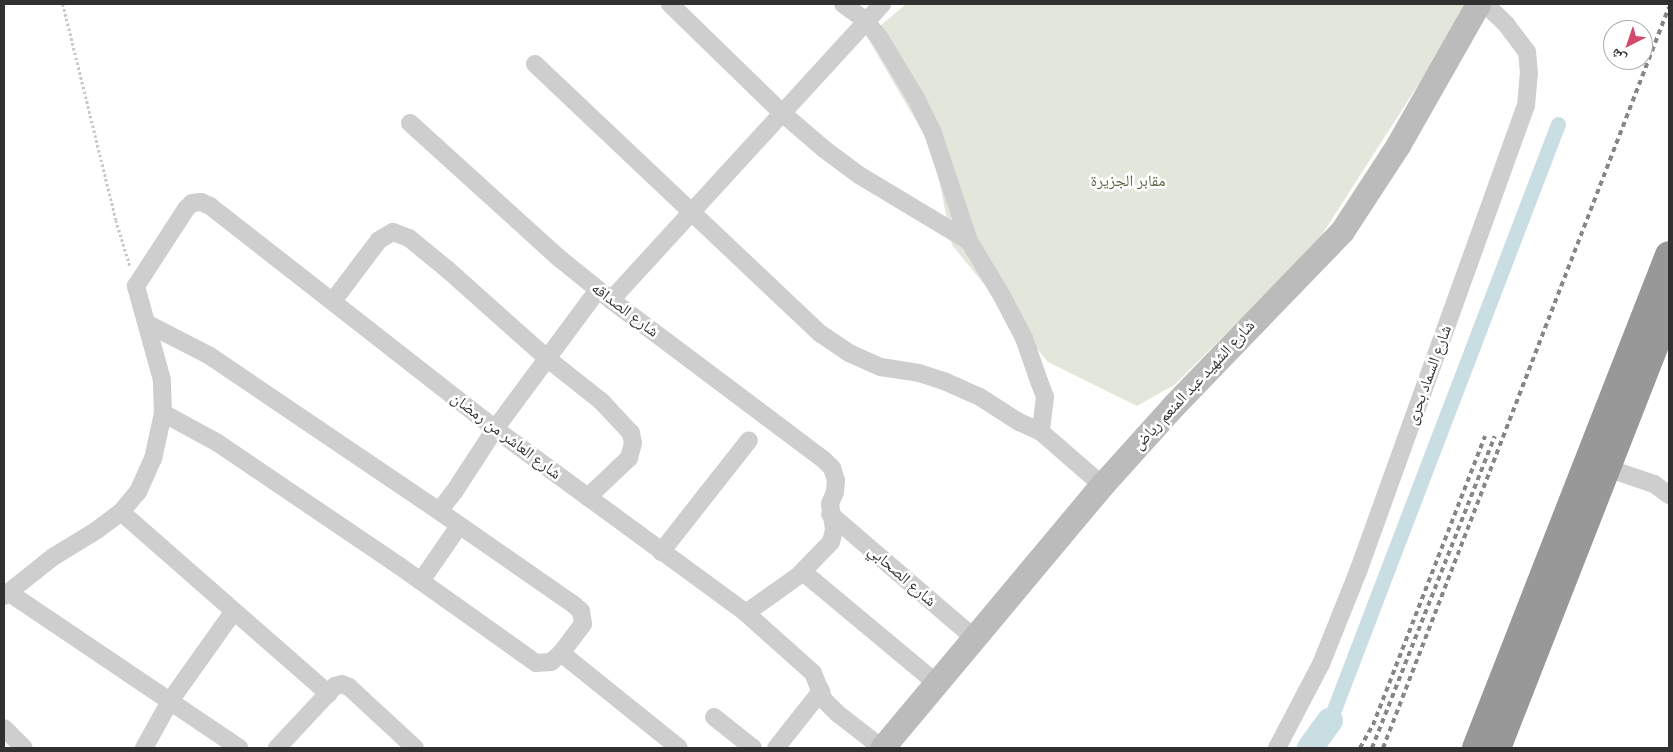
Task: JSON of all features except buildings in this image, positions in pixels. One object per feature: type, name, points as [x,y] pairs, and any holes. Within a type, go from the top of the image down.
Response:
[{"type":"highway","points":[[1476,748],[1669,255]]},
{"type":"highway","points":[[1497,748],[1669,308]]},
{"type":"street","points":[[843,4],[865,20],[900,70],[933,133],[968,241],[1002,296],[1024,338],[1045,397],[1041,432]]},
{"type":"street","points":[[439,511],[454,492],[494,429],[548,359],[605,295],[691,211],[865,20],[882,4]]},
{"type":"street","name":"شارع الشهيد عبد المنعم رياض","points":[[882,748],[1102,485],[1174,405],[1342,231],[1398,146],[1478,4]]},
{"type":"street","name":"شارع السماد بحرى","points":[[1277,748],[1321,664],[1359,569],[1526,106],[1529,74],[1526,52],[1507,25],[1485,4]]},
{"type":"street","points":[[677,6],[782,112],[859,175],[968,241]]},
{"type":"street","points":[[535,64],[691,211],[807,324],[833,343],[881,367],[919,373],[944,381],[980,397],[1019,422],[1041,432],[1102,485]]},
{"type":"street","name":"شارع الصداقه","points":[[410,123],[558,258],[823,458],[832,468],[834,474],[835,492],[830,504],[830,514]]},
{"type":"street","name":"شارع العاشر من رمضان","points":[[136,286],[186,209],[192,203],[202,202],[210,206],[494,429],[746,613],[812,673],[824,700],[837,713],[882,748]]},
{"type":"street","points":[[333,301],[379,240],[393,232],[399,232],[448,270],[548,359],[601,402],[631,433],[633,443],[629,458],[588,497]]},
{"type":"street","points":[[136,286],[162,380],[163,413],[153,459],[138,492],[121,512],[97,530],[53,557],[6,594],[239,748]]},
{"type":"street","points":[[148,324],[210,356],[439,511],[580,611],[582,624],[561,653],[550,662],[536,663],[218,443],[163,413]]},
{"type":"street","points":[[661,552],[749,440]]},
{"type":"street","points":[[1607,468],[1654,484],[1669,495]]},
{"type":"street","points":[[121,512],[329,694]]},
{"type":"street","points":[[746,613],[803,572],[831,542],[834,530],[830,514]]},
{"type":"street","name":"شارع الصحابي","points":[[830,514],[974,638]]},
{"type":"street","points":[[421,582],[459,526]]},
{"type":"street","points":[[803,572],[936,683]]},
{"type":"street","points":[[144,748],[170,701],[234,611]]},
{"type":"street","points":[[561,653],[679,748]]},
{"type":"street","points":[[277,748],[335,686],[346,685],[415,748]]},
{"type":"street","points":[[776,748],[821,691]]},
{"type":"street","points":[[714,717],[753,748]]},
{"type":"street","points":[[4,728],[24,748]]},
{"type":"path","points":[[63,4],[116,220],[136,286]]},
{"type":"green space","name":"مقابر الجزيرة","points":[[906,4],[1470,4],[1314,247],[1174,385],[1137,406],[1048,362],[952,245],[933,150],[867,37]]},
{"type":"waterway","points":[[1330,720],[1558,124]]},
{"type":"waterway","points":[[1310,748],[1330,720]]},
{"type":"railway","points":[[1383,748],[1669,7]]},
{"type":"railway","points":[[1360,748],[1373,725],[1485,436]]},
{"type":"railway","points":[[1372,748],[1495,436]]}]
